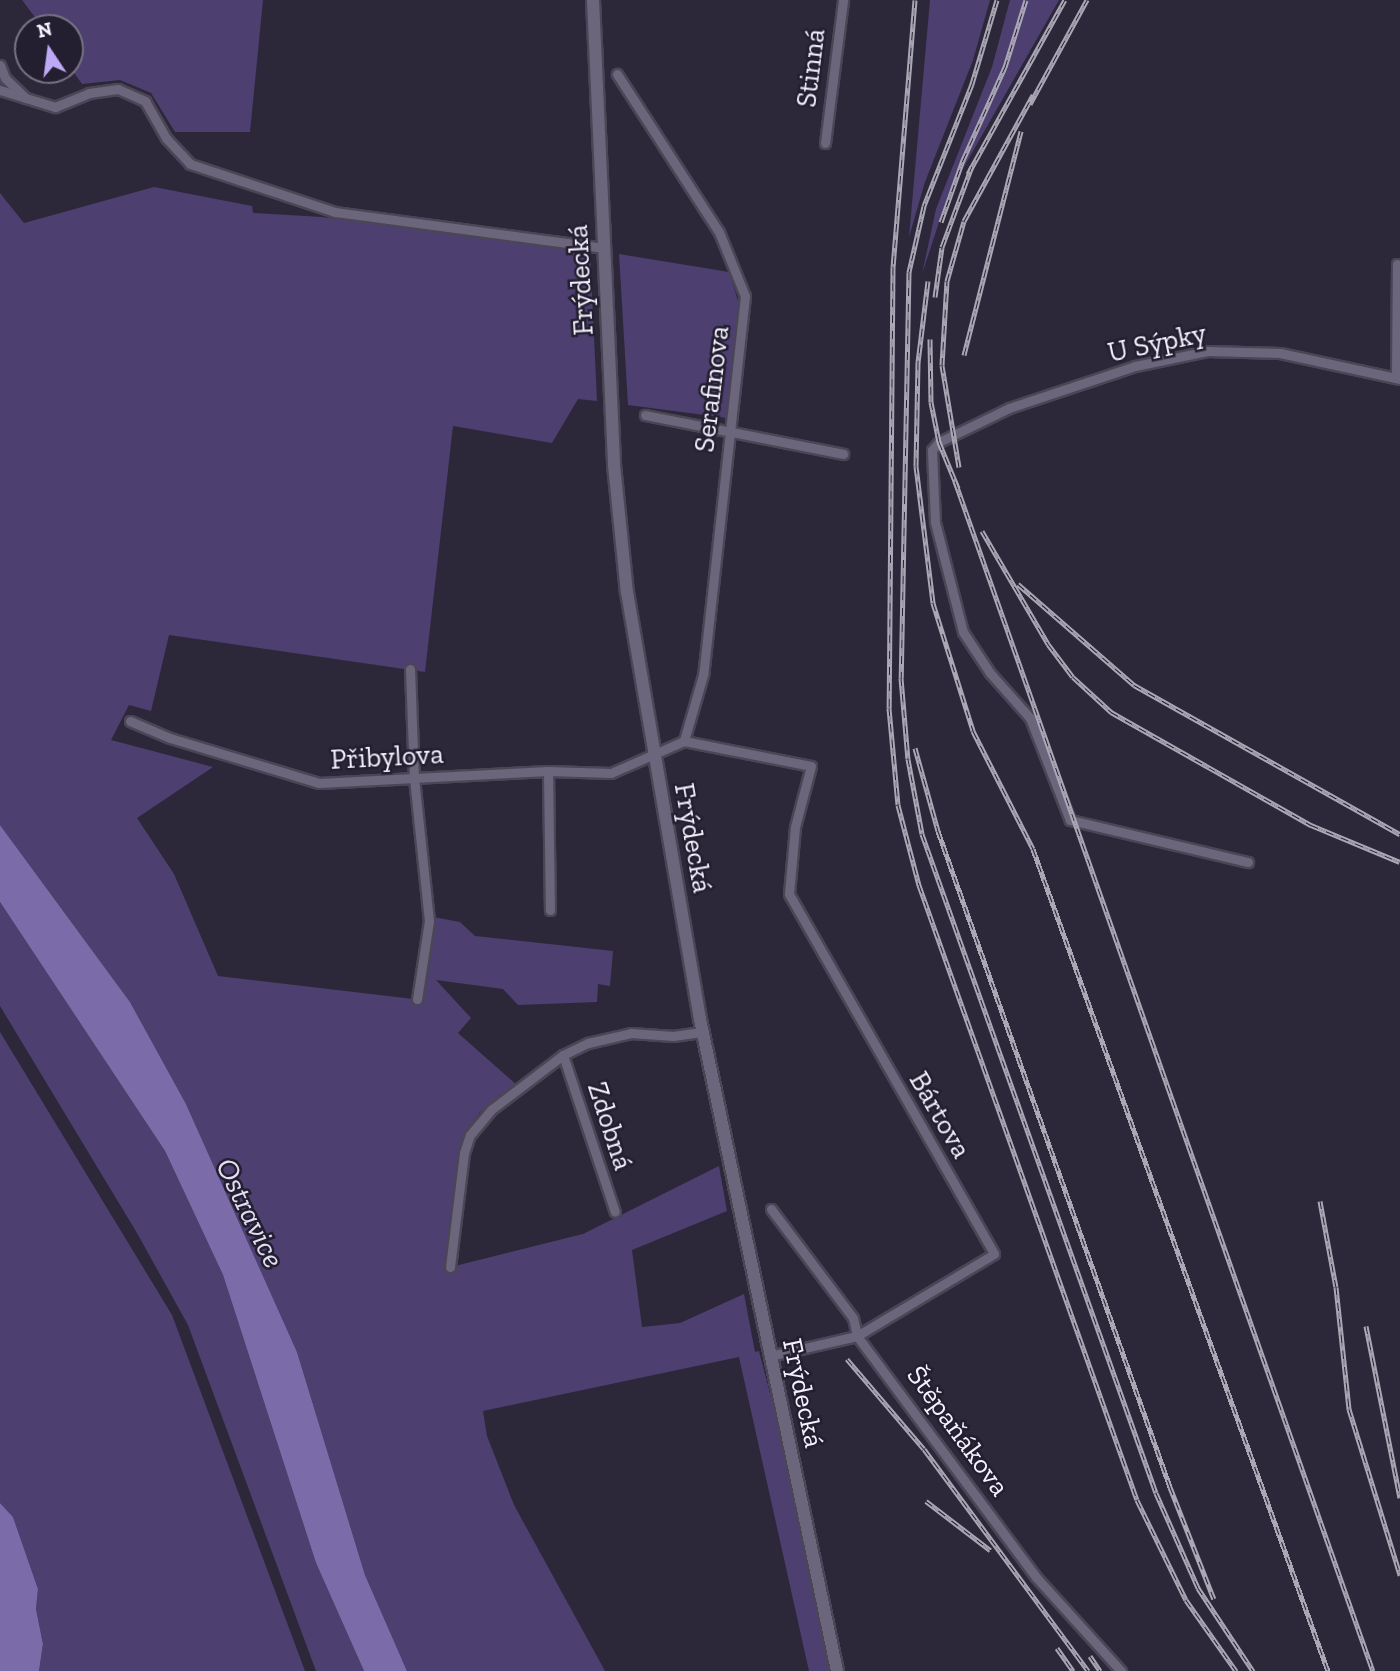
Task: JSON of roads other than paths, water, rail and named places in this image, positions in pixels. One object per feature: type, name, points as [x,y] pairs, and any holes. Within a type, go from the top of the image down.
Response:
[{"type":"main road","name":"Frýdecká","points":[[593,0],[618,519],[653,754],[703,1032],[837,1671]]},
{"type":"street","name":"Stinná","points":[[825,143],[843,0]]},
{"type":"street","points":[[0,65],[5,78],[29,102]]},
{"type":"street","name":"Serafinova","points":[[617,74],[719,232],[736,266],[745,296],[702,674],[684,741]]},
{"type":"street","points":[[0,90],[29,102],[55,107],[89,93],[118,89],[145,101],[166,138],[190,164],[335,212],[604,248]]},
{"type":"street","points":[[1397,264],[1398,378]]},
{"type":"street","name":"U Sýpky","points":[[1248,862],[1070,820],[1030,718],[990,673],[963,632],[935,522],[930,471],[935,446],[1009,408],[1135,366],[1208,351],[1280,354],[1398,378]]},
{"type":"street","points":[[645,415],[730,430],[743,437],[843,454]]},
{"type":"street","points":[[410,669],[414,778],[429,921],[417,999]]},
{"type":"street","name":"Přibylova","points":[[130,721],[306,782],[548,771],[611,773],[684,741]]},
{"type":"street","name":"Bártova","points":[[684,741],[811,766],[795,827],[789,894],[994,1254],[857,1336],[770,1356]]},
{"type":"street","points":[[548,771],[550,910]]},
{"type":"street","points":[[450,1267],[470,1135],[492,1109],[563,1055],[588,1043],[631,1033],[703,1032]]},
{"type":"street","name":"Zdobná","points":[[563,1055],[615,1212]]},
{"type":"street","name":"Štěpaňákova","points":[[771,1209],[853,1318],[857,1336],[1036,1577],[1121,1671]]},
{"type":"railway","points":[[915,0],[893,267],[889,708],[898,805],[919,885],[1137,1500],[1186,1600],[1236,1671]]},
{"type":"railway","points":[[997,0],[972,84],[924,206],[909,272],[901,678],[908,759],[922,834],[1156,1493],[1198,1588],[1253,1671]]},
{"type":"railway","points":[[941,222],[963,160],[1005,67],[1026,0]]},
{"type":"railway","points":[[968,174],[1065,0]]},
{"type":"railway","points":[[1030,104],[1087,0]]},
{"type":"railway","points":[[959,467],[942,365],[947,281],[964,221],[1033,95]]},
{"type":"railway","points":[[964,355],[1021,131]]},
{"type":"railway","points":[[935,297],[942,247],[972,166]]},
{"type":"railway","points":[[928,281],[918,362],[916,466],[933,603],[973,731],[1033,849],[1328,1671]]},
{"type":"railway","points":[[930,339],[931,402],[939,442],[958,488]]},
{"type":"railway","points":[[955,481],[1373,1671]]},
{"type":"railway","points":[[982,531],[1048,644],[1073,677],[1111,712],[1311,825],[1400,862]]},
{"type":"railway","points":[[1018,584],[1134,685],[1400,834]]},
{"type":"railway","points":[[915,748],[938,831],[1170,1487],[1214,1599]]},
{"type":"railway","points":[[1320,1201],[1336,1287],[1349,1409],[1400,1575]]},
{"type":"railway","points":[[1366,1326],[1400,1498]]},
{"type":"railway","points":[[847,1359],[924,1449],[1088,1671]]},
{"type":"railway","points":[[926,1501],[990,1550]]},
{"type":"railway","points":[[1057,1648],[1073,1671]]},
{"type":"railway","points":[[1090,1656],[1100,1671]]},
{"type":"water label","name":"Ostravice","points":[[250,1213]]}]
